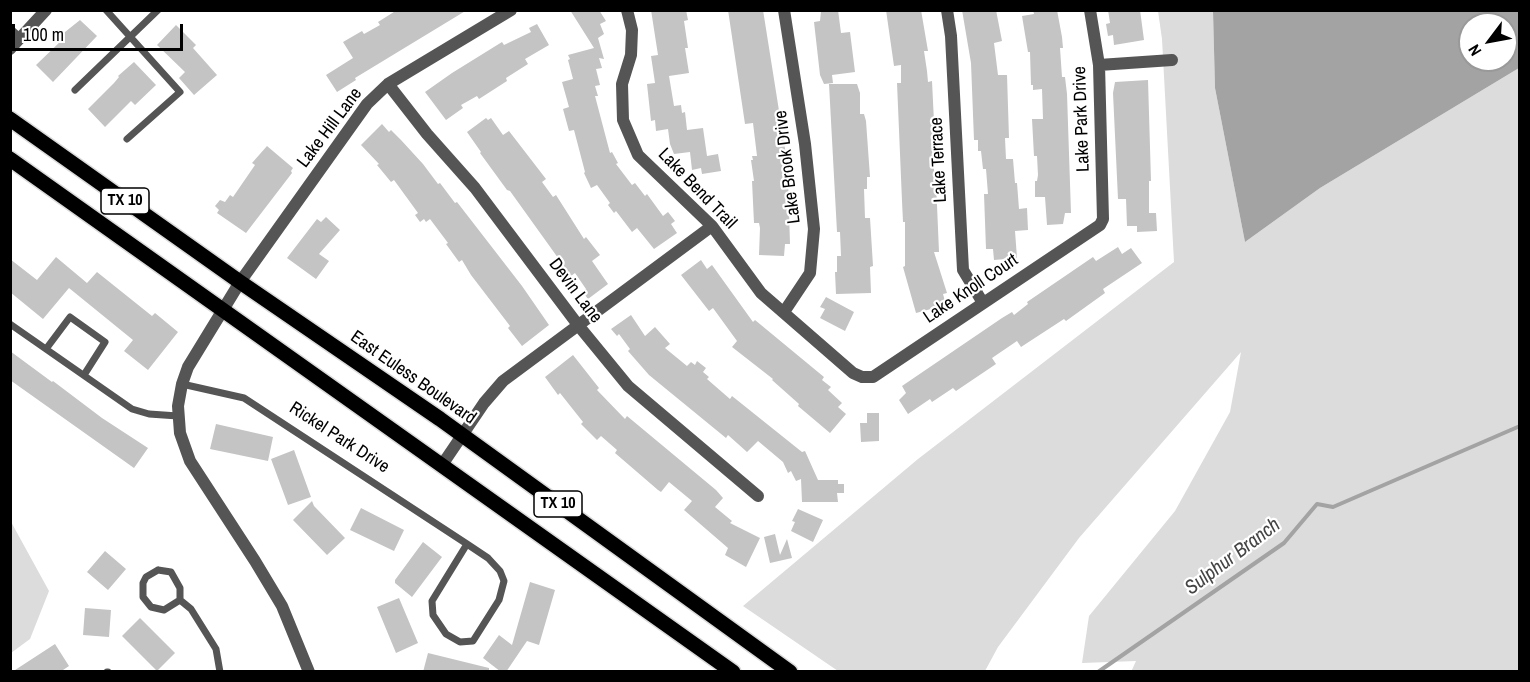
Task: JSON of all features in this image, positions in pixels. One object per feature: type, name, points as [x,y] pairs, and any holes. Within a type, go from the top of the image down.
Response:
[{"type":"main road","name":"East Euless Boulevard","points":[[10,119],[240,282],[462,435],[790,672]]},
{"type":"main road","name":"TX 10","points":[[10,159],[733,672]]},
{"type":"street","name":"Lake Hill Lane","points":[[240,282],[367,104],[388,84],[511,10]]},
{"type":"street","name":"Lake Bend Trail","points":[[627,10],[632,30],[631,56],[622,84],[623,120],[638,155],[712,226],[761,293],[854,373],[862,377]]},
{"type":"street","name":"Lake Brook Drive","points":[[783,10],[805,144],[814,229],[810,273],[784,312]]},
{"type":"street","name":"Lake Terrace","points":[[947,10],[951,36],[963,270],[983,303]]},
{"type":"street","name":"Lake Park Drive","points":[[1090,10],[1100,65],[1103,219],[1100,225]]},
{"type":"street","points":[[10,49],[45,11]]},
{"type":"street","points":[[1100,65],[1172,60]]},
{"type":"street","name":"Devin Lane","points":[[388,84],[427,134],[475,188],[578,325],[628,386],[758,496]]},
{"type":"street","name":"Lake Knoll Court","points":[[862,377],[873,377],[1100,225]]},
{"type":"street","points":[[442,465],[484,403],[503,381],[712,226]]},
{"type":"street","points":[[240,282],[188,367],[182,384],[178,416],[180,433],[190,461],[282,606],[309,672]]},
{"type":"lane","points":[[106,10],[180,92],[127,139]]},
{"type":"lane","points":[[75,90],[158,10]]},
{"type":"lane","points":[[10,28],[21,38]]},
{"type":"lane","points":[[46,349],[70,317],[105,342],[84,375]]},
{"type":"lane","points":[[10,324],[132,409],[149,414],[178,416]]},
{"type":"lane","name":"Rickel Park Drive","points":[[182,384],[244,398],[467,544],[488,558],[500,571],[504,581],[498,600],[473,640],[460,642],[446,633],[433,615],[432,602],[467,544]]},
{"type":"lane","points":[[164,570],[171,572],[180,588],[180,600],[164,610],[157,610],[151,607],[143,597],[143,583],[152,573],[164,570]]},
{"type":"lane","points":[[180,600],[191,609],[216,649],[220,672]]},
{"type":"shaded area","points":[[1158,11],[1213,11],[1215,88],[1245,242],[1320,188],[1512,72],[1518,72],[1519,68],[1519,671],[1131,672],[1136,661],[1082,663],[1089,616],[1175,511],[1230,412],[1241,352],[1079,538],[998,647],[985,671],[838,671],[743,606],[918,459],[1174,262],[1162,39]]},
{"type":"shaded area","points":[[1213,11],[1519,11],[1519,68],[1518,12],[1458,12],[1458,72],[1512,72],[1320,188],[1245,242],[1215,88]]},
{"type":"shaded area","points":[[10,520],[49,591],[30,639],[11,653]]},
{"type":"building","points":[[397,10],[467,10],[355,78],[356,80],[337,92],[326,75],[353,58],[343,42],[362,31],[364,34],[380,25],[378,22]]},
{"type":"building","points":[[570,10],[599,10],[606,21],[600,24],[604,34],[598,38],[604,59],[599,58],[602,68],[596,69],[600,85],[595,86],[598,96],[595,96],[610,153],[612,152],[618,163],[616,164],[632,185],[635,183],[645,196],[647,194],[663,216],[668,212],[675,221],[671,224],[677,233],[654,249],[637,228],[632,232],[616,211],[614,213],[597,185],[591,188],[584,173],[574,130],[569,131],[563,109],[569,107],[562,82],[573,79],[568,55],[594,48]]},
{"type":"building","points":[[651,10],[686,10],[688,20],[684,21],[688,48],[685,48],[689,73],[669,76],[674,106],[681,105],[682,113],[685,112],[687,130],[703,128],[707,156],[718,154],[721,171],[702,174],[701,168],[692,170],[690,152],[674,154],[668,129],[656,131],[655,120],[651,121],[647,84],[655,83],[651,56],[658,55]]},
{"type":"building","points":[[728,10],[763,10],[787,161],[783,162],[786,179],[788,179],[790,244],[785,244],[784,256],[759,255],[760,228],[759,223],[754,223],[752,181],[754,181],[751,160],[753,160],[752,156],[757,156],[753,123],[745,124]]},
{"type":"building","points":[[838,10],[841,33],[850,32],[855,72],[832,75],[833,83],[824,84],[820,75],[814,22],[820,21],[821,11]]},
{"type":"building","points":[[886,10],[921,10],[928,51],[924,51],[928,82],[932,81],[936,163],[934,164],[934,182],[936,182],[939,252],[934,252],[947,293],[943,294],[946,305],[916,313],[903,267],[905,266],[905,222],[903,222],[897,83],[901,83],[901,65],[894,66]]},
{"type":"building","points":[[962,10],[996,10],[1002,41],[994,43],[998,75],[1007,75],[1009,138],[1005,138],[1006,159],[1013,159],[1019,209],[1027,208],[1028,230],[1015,231],[1017,258],[994,260],[993,249],[986,249],[984,194],[988,194],[986,169],[983,169],[981,151],[978,151],[978,140],[974,140],[971,63]]},
{"type":"building","points":[[1033,10],[1057,10],[1062,37],[1063,48],[1060,48],[1062,77],[1065,77],[1067,94],[1071,213],[1065,213],[1063,224],[1047,225],[1045,197],[1035,197],[1035,181],[1038,175],[1037,156],[1034,156],[1032,119],[1043,119],[1042,89],[1033,90],[1033,85],[1031,85],[1030,52],[1028,52],[1022,16],[1034,14]]},
{"type":"building","points":[[1108,10],[1140,10],[1144,40],[1114,45],[1113,35],[1108,36],[1106,24],[1110,23]]},
{"type":"building","points":[[80,20],[97,36],[53,82],[36,65],[63,39],[61,37],[65,32]]},
{"type":"building","points":[[537,24],[549,45],[525,59],[528,64],[506,78],[507,81],[479,99],[477,96],[461,105],[463,108],[446,120],[425,92],[502,42],[504,45],[531,32],[529,28]]},
{"type":"building","points":[[176,25],[196,45],[193,48],[217,75],[194,95],[179,78],[185,72],[157,45]]},
{"type":"building","points":[[134,62],[156,85],[135,105],[131,101],[105,127],[88,109]]},
{"type":"building","points":[[1148,80],[1151,181],[1149,181],[1149,213],[1156,213],[1157,231],[1137,232],[1137,226],[1127,226],[1126,199],[1118,199],[1113,93],[1115,82]]},
{"type":"building","points":[[829,84],[857,84],[860,93],[860,114],[864,114],[866,121],[870,177],[867,177],[867,189],[864,189],[865,218],[870,218],[873,266],[870,267],[871,293],[836,294],[837,256],[841,256],[840,232],[837,232]]},
{"type":"building","points":[[486,118],[488,120],[491,118],[503,135],[509,131],[546,179],[542,182],[553,197],[556,195],[584,239],[586,237],[600,255],[592,261],[608,284],[588,299],[582,291],[586,289],[575,273],[571,276],[467,132]]},
{"type":"building","points":[[382,124],[401,140],[455,203],[457,202],[549,325],[522,346],[508,328],[510,326],[462,260],[459,262],[430,219],[420,222],[415,215],[418,213],[394,180],[391,182],[377,165],[379,164],[361,145]]},
{"type":"building","points":[[267,146],[293,168],[292,173],[246,233],[217,213],[219,210],[215,206],[220,200],[225,202],[230,195],[233,197],[255,165],[252,163]]},
{"type":"building","points":[[326,217],[340,230],[319,254],[329,261],[316,279],[287,258],[317,219],[321,222]]},
{"type":"building","points":[[1118,247],[1122,254],[1131,248],[1142,263],[1103,289],[1105,293],[1066,321],[1064,319],[1021,347],[1017,341],[992,358],[996,364],[956,391],[953,388],[932,402],[930,399],[908,414],[899,400],[906,393],[902,386],[1002,318],[1012,312],[1014,315],[1028,304],[1027,302],[1093,257],[1096,261]]},
{"type":"building","points":[[56,257],[87,283],[97,272],[152,316],[155,313],[178,332],[148,370],[124,351],[133,340],[69,288],[43,319],[10,292],[10,259],[37,280]]},
{"type":"building","points":[[701,260],[707,269],[712,265],[753,322],[755,320],[824,377],[822,380],[831,387],[828,390],[842,403],[838,407],[846,414],[830,433],[798,406],[799,404],[773,379],[732,347],[737,341],[713,308],[709,311],[681,275]]},
{"type":"building","points":[[826,297],[854,312],[845,331],[820,318],[825,309],[820,307]]},
{"type":"building","points":[[631,315],[645,336],[655,327],[670,344],[665,348],[687,366],[691,362],[695,365],[697,361],[706,368],[703,372],[709,377],[707,379],[730,399],[732,396],[802,452],[805,451],[818,480],[838,480],[838,484],[844,484],[844,493],[837,493],[838,502],[802,502],[801,479],[796,481],[791,471],[788,473],[783,462],[758,441],[747,452],[728,435],[726,438],[649,375],[628,351],[630,349],[619,334],[617,336],[611,329]]},
{"type":"building","points":[[10,351],[102,418],[148,448],[134,468],[10,380]]},
{"type":"building","points":[[573,355],[599,388],[597,390],[625,419],[627,416],[716,490],[723,498],[715,507],[732,521],[730,523],[760,538],[746,567],[725,555],[728,548],[684,510],[692,501],[669,482],[661,492],[658,490],[615,453],[617,450],[601,436],[597,440],[581,424],[583,422],[545,377]]},
{"type":"building","points":[[867,413],[879,413],[879,441],[861,442],[860,423],[867,423]]},
{"type":"building","points":[[216,424],[273,437],[268,461],[210,449]]},
{"type":"building","points":[[294,450],[311,497],[288,505],[271,459]]},
{"type":"building","points":[[312,501],[314,506],[345,538],[327,555],[293,520]]},
{"type":"building","points":[[361,508],[404,530],[394,551],[350,530]]},
{"type":"building","points":[[798,509],[823,520],[813,542],[791,531],[795,522],[792,521]]},
{"type":"building","points":[[775,534],[780,555],[787,539],[792,558],[770,563],[764,537]]},
{"type":"building","points":[[423,542],[442,557],[412,597],[395,583],[395,580]]},
{"type":"building","points":[[105,551],[126,569],[108,590],[87,572]]},
{"type":"building","points":[[530,582],[555,590],[539,645],[527,641],[506,672],[501,672],[483,658],[499,635],[512,645]]},
{"type":"building","points":[[399,598],[418,643],[396,653],[377,607]]},
{"type":"building","points":[[85,608],[111,610],[109,637],[83,635]]},
{"type":"building","points":[[140,618],[175,653],[157,671],[122,636]]},
{"type":"building","points":[[55,644],[69,666],[60,672],[12,672]]},
{"type":"building","points":[[428,653],[489,668],[489,672],[423,672]]},
{"type":"waterway","name":"Sulphur Branch","points":[[1098,672],[1284,543],[1317,504],[1333,507],[1520,426]]}]
